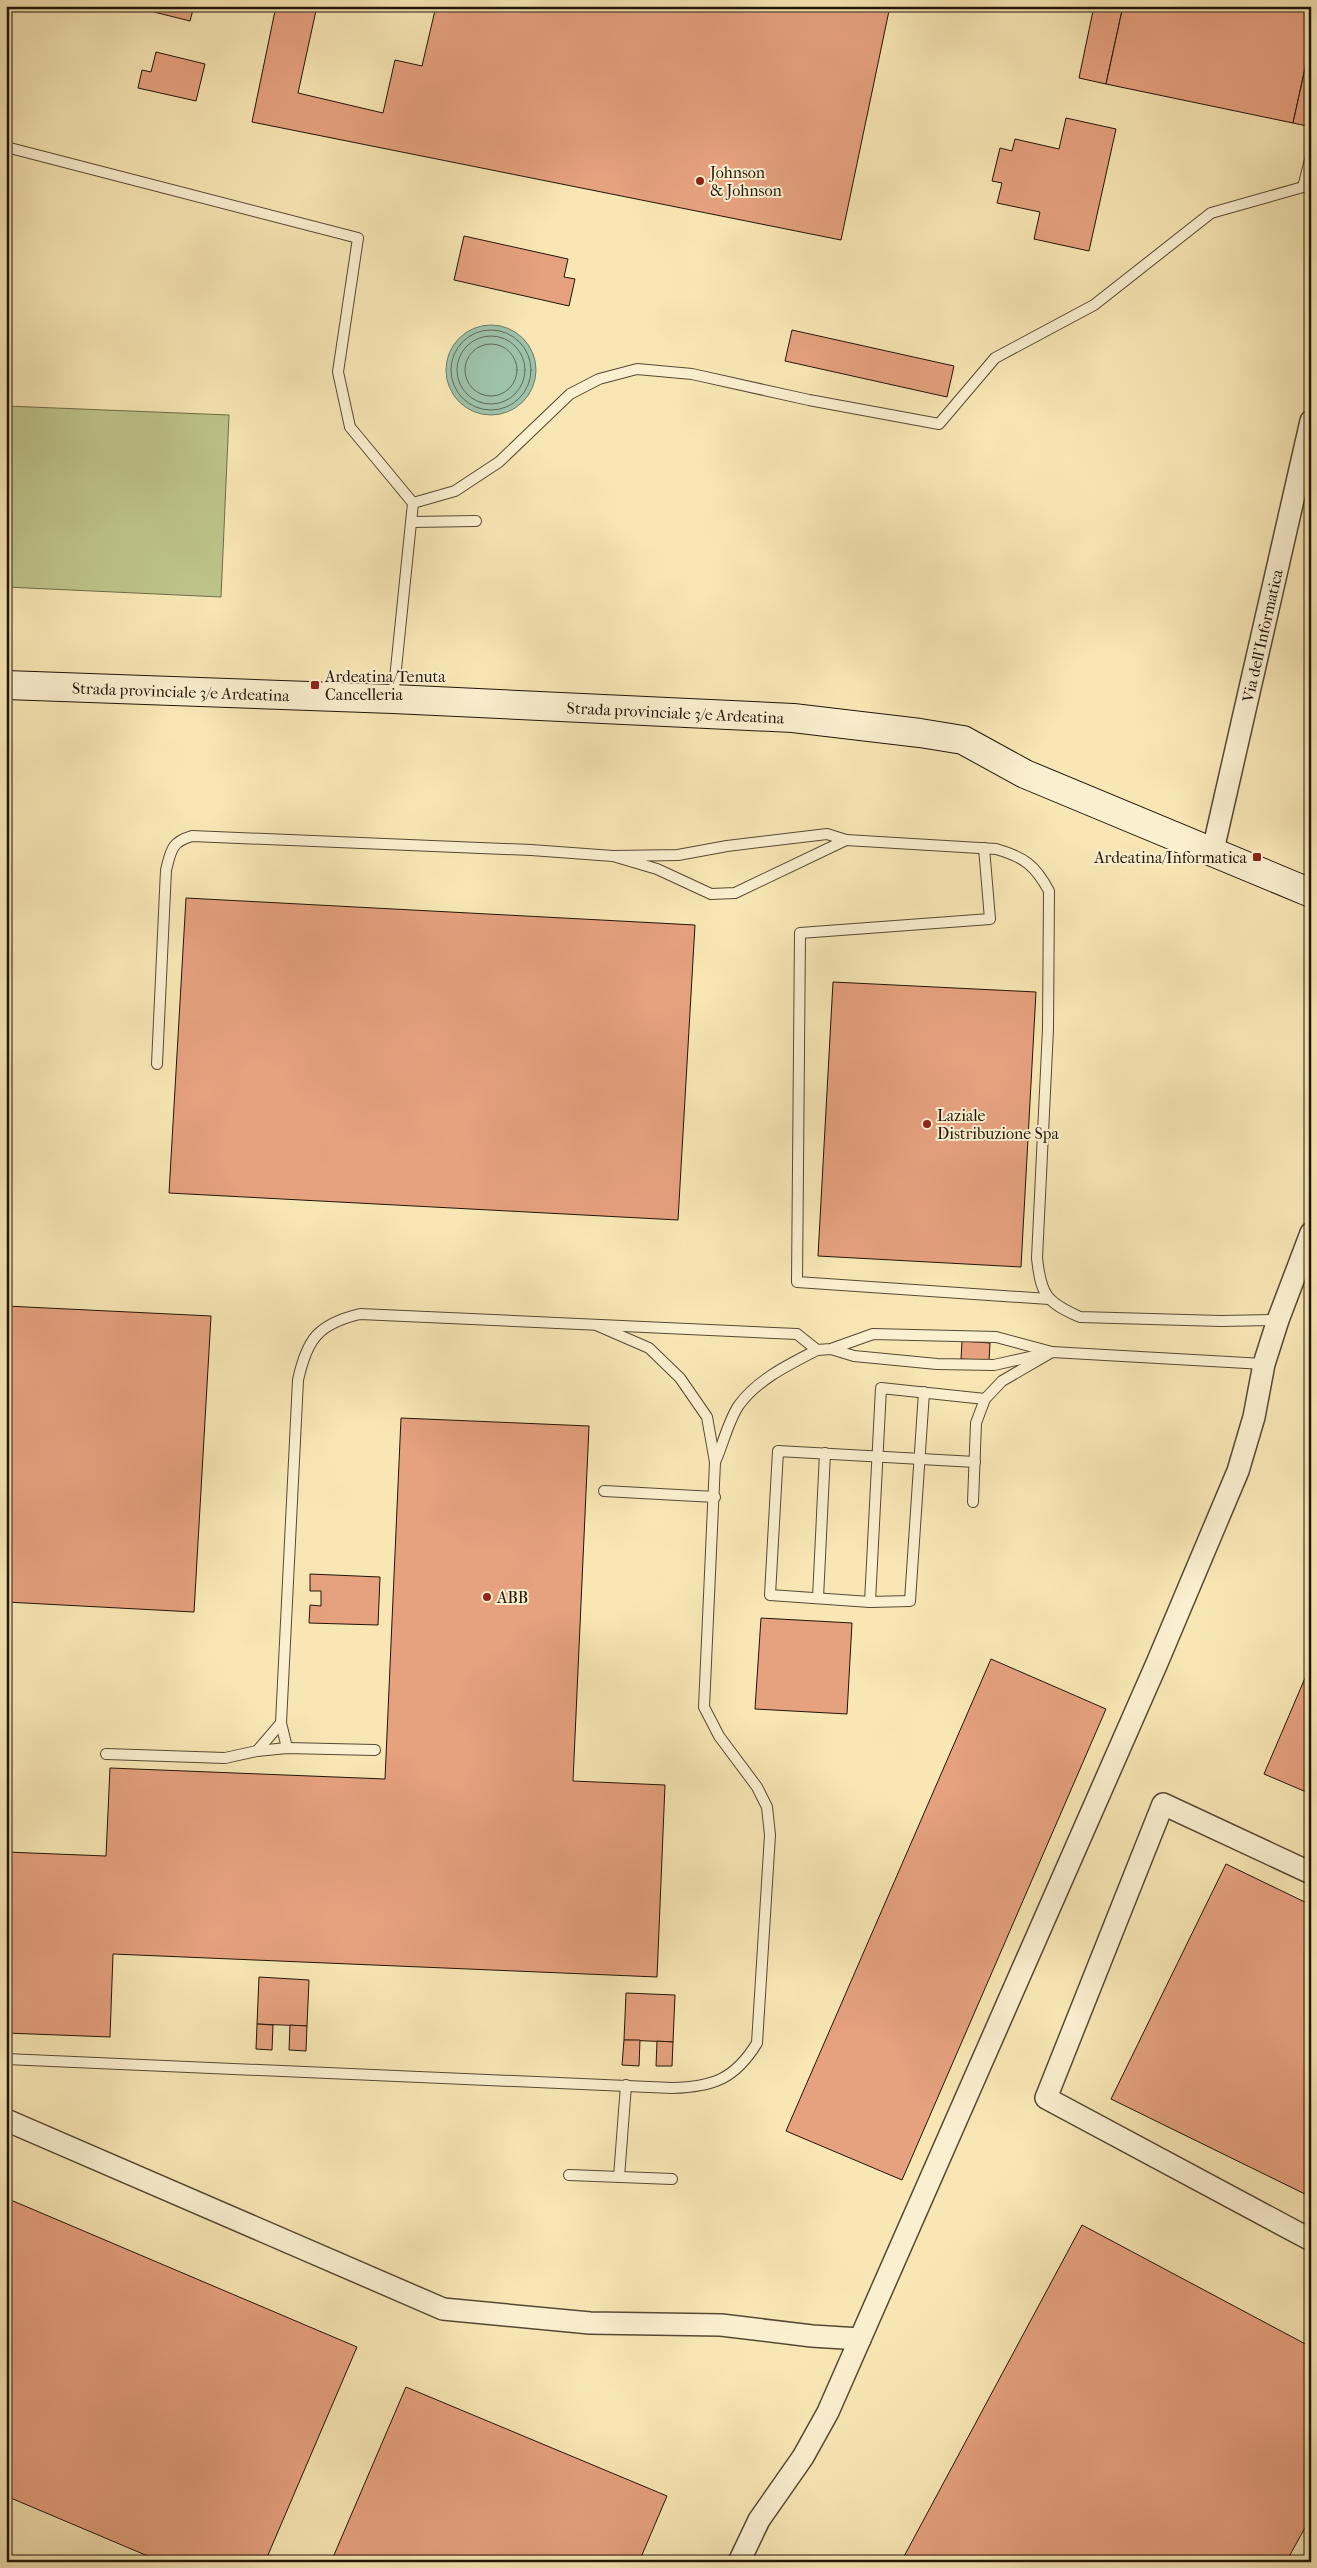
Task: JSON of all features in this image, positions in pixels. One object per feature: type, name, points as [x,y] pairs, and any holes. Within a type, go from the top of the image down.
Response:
[{"type":"main road","name":"Strada provinciale 3/e Ardeatina","points":[[6,685],[393,699],[794,718],[963,740],[1025,774],[1213,850],[1311,893]]},
{"type":"street","name":"Via dell'Informatica","points":[[1213,850],[1311,422]]},
{"type":"street","points":[[739,2562],[760,2520],[812,2443],[860,2339],[1157,1663],[1238,1471],[1254,1417],[1264,1364],[1278,1320],[1311,1233]]},
{"type":"street","points":[[1311,1873],[1163,1804],[1046,2098],[1311,2240]]},
{"type":"street","points":[[6,2120],[443,2309],[590,2323],[721,2326],[860,2339]]},
{"type":"lane","points":[[6,147],[358,238],[338,372],[350,427],[413,503],[393,699]]},
{"type":"lane","points":[[413,503],[455,491],[499,462],[570,394],[599,379],[636,369],[692,374],[809,400],[939,424],[994,358],[1094,305],[1211,213],[1303,187],[1311,156]]},
{"type":"lane","points":[[411,522],[476,521]]},
{"type":"lane","points":[[157,1064],[166,870],[172,849],[179,840],[192,836],[531,850],[613,856],[678,855],[727,846],[827,834],[846,840],[984,848],[1017,855],[1038,871],[1049,891],[1048,1029],[1037,1258],[1040,1285],[1049,1299],[1061,1309],[1080,1317],[1221,1321],[1278,1320]]},
{"type":"lane","points":[[613,856],[657,869],[711,894],[735,893],[846,840]]},
{"type":"lane","points":[[984,848],[990,919],[800,933],[797,1282],[1049,1299]]},
{"type":"lane","points":[[287,1748],[281,1723],[298,1380],[304,1352],[318,1333],[339,1319],[360,1314],[797,1334],[817,1350]]},
{"type":"lane","points":[[6,2059],[701,2087],[721,2080],[748,2058],[757,2042],[770,1835],[767,1807],[756,1787],[719,1736],[704,1707],[715,1497],[715,1462],[707,1418],[680,1378],[649,1348],[596,1325]]},
{"type":"lane","points":[[715,1462],[739,1406],[758,1386],[780,1369],[817,1350],[831,1349],[873,1334],[996,1338],[1052,1352],[1264,1364]]},
{"type":"lane","points":[[831,1349],[854,1356],[928,1363],[994,1365],[1052,1352]]},
{"type":"lane","points":[[973,1502],[976,1422],[985,1399],[1002,1382],[1052,1352]]},
{"type":"lane","points":[[870,1602],[881,1388],[985,1399]]},
{"type":"lane","points":[[924,1392],[920,1459],[910,1601],[870,1602],[770,1595],[778,1451],[825,1453],[920,1459],[975,1462]]},
{"type":"lane","points":[[818,1598],[825,1453]]},
{"type":"lane","points":[[604,1491],[715,1497]]},
{"type":"lane","points":[[257,1751],[281,1723]]},
{"type":"lane","points":[[106,1754],[225,1758],[257,1751],[287,1748],[375,1750]]},
{"type":"lane","points":[[619,2177],[626,2085]]},
{"type":"lane","points":[[569,2175],[672,2179]]},
{"type":"shaded area","points":[[6,406],[229,415],[221,597],[6,587]]},
{"type":"water","points":[[491,325],[508,329],[523,338],[532,353],[536,370],[532,387],[523,402],[508,411],[491,415],[474,411],[459,402],[450,387],[446,370],[450,353],[459,338],[474,329]]},
{"type":"building","points":[[147,6],[194,6],[190,21],[146,10]]},
{"type":"building","name":"Johnson & Johnson","points":[[276,6],[317,6],[298,93],[383,113],[395,60],[422,66],[436,6],[890,6],[841,240],[252,122]]},
{"type":"building","points":[[1094,6],[1123,6],[1106,84],[1079,78]]},
{"type":"building","points":[[1123,6],[1311,6],[1311,41],[1293,123],[1106,84]]},
{"type":"building","points":[[1311,41],[1311,127],[1293,123]]},
{"type":"building","points":[[156,52],[205,64],[196,101],[138,88],[142,70],[151,72]]},
{"type":"building","points":[[1066,118],[1116,129],[1089,251],[1034,239],[1040,212],[997,203],[1002,183],[992,181],[1000,148],[1012,151],[1015,139],[1059,149]]},
{"type":"building","points":[[464,236],[568,259],[564,277],[575,279],[569,306],[454,280]]},
{"type":"building","points":[[792,330],[954,366],[947,397],[785,361]]},
{"type":"building","points":[[186,898],[695,925],[678,1220],[169,1193]]},
{"type":"building","name":"Laziale Distribuzione Spa","points":[[833,982],[1036,992],[1021,1267],[818,1256]]},
{"type":"building","points":[[6,1306],[211,1316],[194,1612],[6,1602]]},
{"type":"building","points":[[962,1341],[990,1343],[989,1361],[961,1359]]},
{"type":"building","name":"ABB","points":[[401,1418],[589,1426],[573,1781],[665,1785],[657,1977],[113,1954],[110,2037],[6,2033],[6,1852],[106,1856],[110,1768],[385,1779]]},
{"type":"building","points":[[310,1574],[380,1577],[378,1625],[309,1623],[310,1605],[321,1606],[321,1591],[310,1591]]},
{"type":"building","points":[[761,1618],[852,1623],[847,1714],[755,1709]]},
{"type":"building","points":[[991,1659],[1106,1709],[902,2180],[786,2131]]},
{"type":"building","points":[[1311,1664],[1311,1794],[1264,1774]]},
{"type":"building","points":[[1226,1864],[1311,1905],[1311,2197],[1111,2099]]},
{"type":"building","points":[[259,1977],[309,1980],[307,2026],[257,2024]]},
{"type":"building","points":[[626,1993],[675,1995],[673,2042],[624,2040]]},
{"type":"building","points":[[257,2024],[273,2025],[272,2050],[256,2049]]},
{"type":"building","points":[[290,2025],[307,2026],[306,2051],[289,2050]]},
{"type":"building","points":[[624,2040],[640,2040],[639,2066],[622,2065]]},
{"type":"building","points":[[657,2041],[673,2042],[672,2066],[656,2066]]},
{"type":"building","points":[[6,2198],[357,2347],[265,2562],[162,2562],[6,2496]]},
{"type":"building","points":[[1082,2225],[1311,2347],[1311,2517],[1286,2562],[901,2562]]},
{"type":"building","points":[[406,2387],[667,2496],[639,2562],[331,2562]]},
{"type":"place","name":"Johnson & Johnson","points":[[700,181]]},
{"type":"place","name":"Ardeatina/Tenuta Cancelleria","points":[[315,685]]},
{"type":"place","name":"Ardeatina/Informatica","points":[[1257,857]]},
{"type":"place","name":"Laziale Distribuzione Spa","points":[[927,1124]]},
{"type":"place","name":"ABB","points":[[487,1597]]}]
